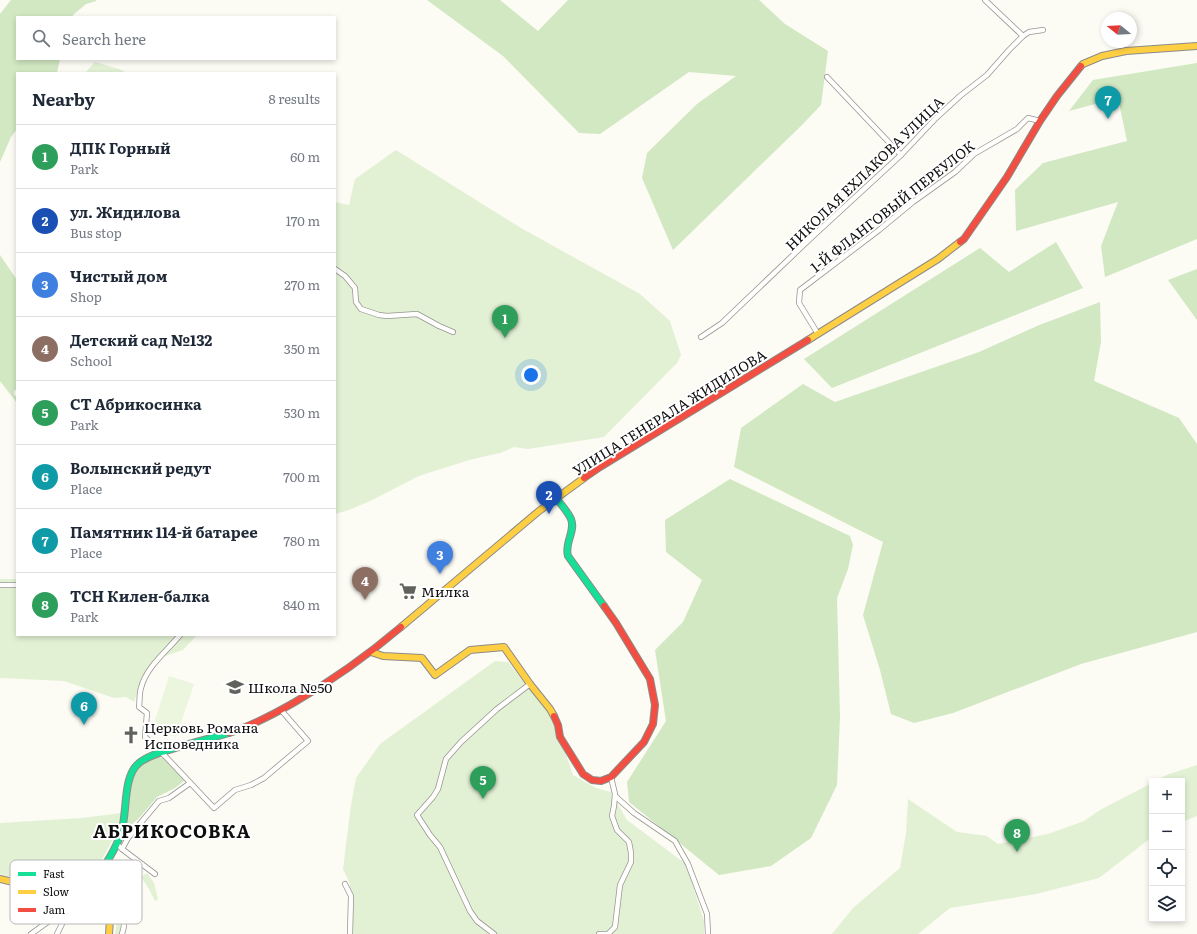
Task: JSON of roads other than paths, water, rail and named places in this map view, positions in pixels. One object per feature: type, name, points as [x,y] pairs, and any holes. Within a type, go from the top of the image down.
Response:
[{"type":"main road","name":"УЛИЦА ГЕНЕРАЛА ЖИДИЛОВА","points":[[106,860],[121,833],[125,814],[128,783],[132,772],[139,763],[160,752],[245,728],[281,710],[319,688],[371,652],[556,498],[600,467],[938,259],[964,239],[1007,177],[1040,121],[1057,96],[1083,64],[1102,56],[1126,51],[1197,46]]},
{"type":"main road","points":[[371,652],[378,656],[413,656],[422,658],[435,676],[470,650],[504,647],[530,684],[550,708],[558,725],[560,737],[583,774],[592,780],[601,781],[611,777],[644,742],[653,724],[655,705],[650,679],[616,623],[568,556],[566,550],[572,532],[572,523],[571,519],[556,498]]},
{"type":"main road","points":[[0,879],[10,881]]},
{"type":"main road","points":[[109,934],[110,924]]},
{"type":"street","points":[[985,0],[1023,36]]},
{"type":"street","name":"НИКОЛАЯ ЕХЛАКОВА УЛИЦА","points":[[702,337],[722,323],[901,155],[936,118],[960,96],[987,75],[1008,50],[1023,36],[1029,32],[1043,30]]},
{"type":"street","points":[[827,77],[901,155]]},
{"type":"street","name":"1-Й ФЛАНГОВЫЙ ПЕРЕУЛОК","points":[[818,334],[799,303],[800,290],[879,230],[913,202],[955,172],[974,154],[1017,129],[1028,118],[1040,121]]},
{"type":"street","points":[[336,269],[345,276],[354,288],[356,302],[361,309],[379,315],[388,316],[417,314],[453,332]]},
{"type":"street","points":[[0,585],[16,585]]},
{"type":"street","points":[[179,636],[154,664],[146,676],[141,688],[139,707],[147,713],[145,737],[214,808],[235,790],[251,785],[264,778],[308,741],[281,710]]},
{"type":"street","points":[[494,934],[477,921],[470,911],[440,847],[417,815],[438,789],[446,759],[461,742],[497,709],[530,684]]},
{"type":"street","points":[[599,934],[608,934],[615,927],[620,885],[631,862],[631,847],[629,842],[617,830],[612,816],[614,788],[611,777]]},
{"type":"street","points":[[122,849],[128,838],[159,801],[169,798],[190,783]]},
{"type":"street","points":[[614,796],[634,813],[675,841],[688,864],[707,914],[708,934]]},
{"type":"street","points":[[116,843],[137,860]]},
{"type":"street","points":[[142,864],[155,874]]},
{"type":"street","points":[[345,884],[351,896],[350,934]]},
{"type":"street","points":[[31,934],[45,924]]},
{"type":"street","points":[[57,934],[62,924]]},
{"type":"street","points":[[122,934],[124,924]]},
{"type":"place","name":"Памятник 114-й батарее","points":[[1108,119]]},
{"type":"place","name":"ДПК Горный","points":[[505,338]]},
{"type":"place","name":"ул. Жидилова","points":[[549,514]]},
{"type":"place","name":"Чистый дом","points":[[440,574]]},
{"type":"place","name":"Милка","points":[[408,591]]},
{"type":"place","name":"Детский сад №132","points":[[365,600]]},
{"type":"place","name":"Школа №50","points":[[235,687]]},
{"type":"place","name":"Волынский редут","points":[[84,725]]},
{"type":"place","name":"Церковь Романа Исповедника","points":[[131,735]]},
{"type":"place","name":"СТ Абрикосинка","points":[[483,799]]},
{"type":"place","name":"ТСН Килен-балка","points":[[1017,852]]},
{"type":"district","name":"АБРИКОСОВКА","points":[[172,830]]}]
